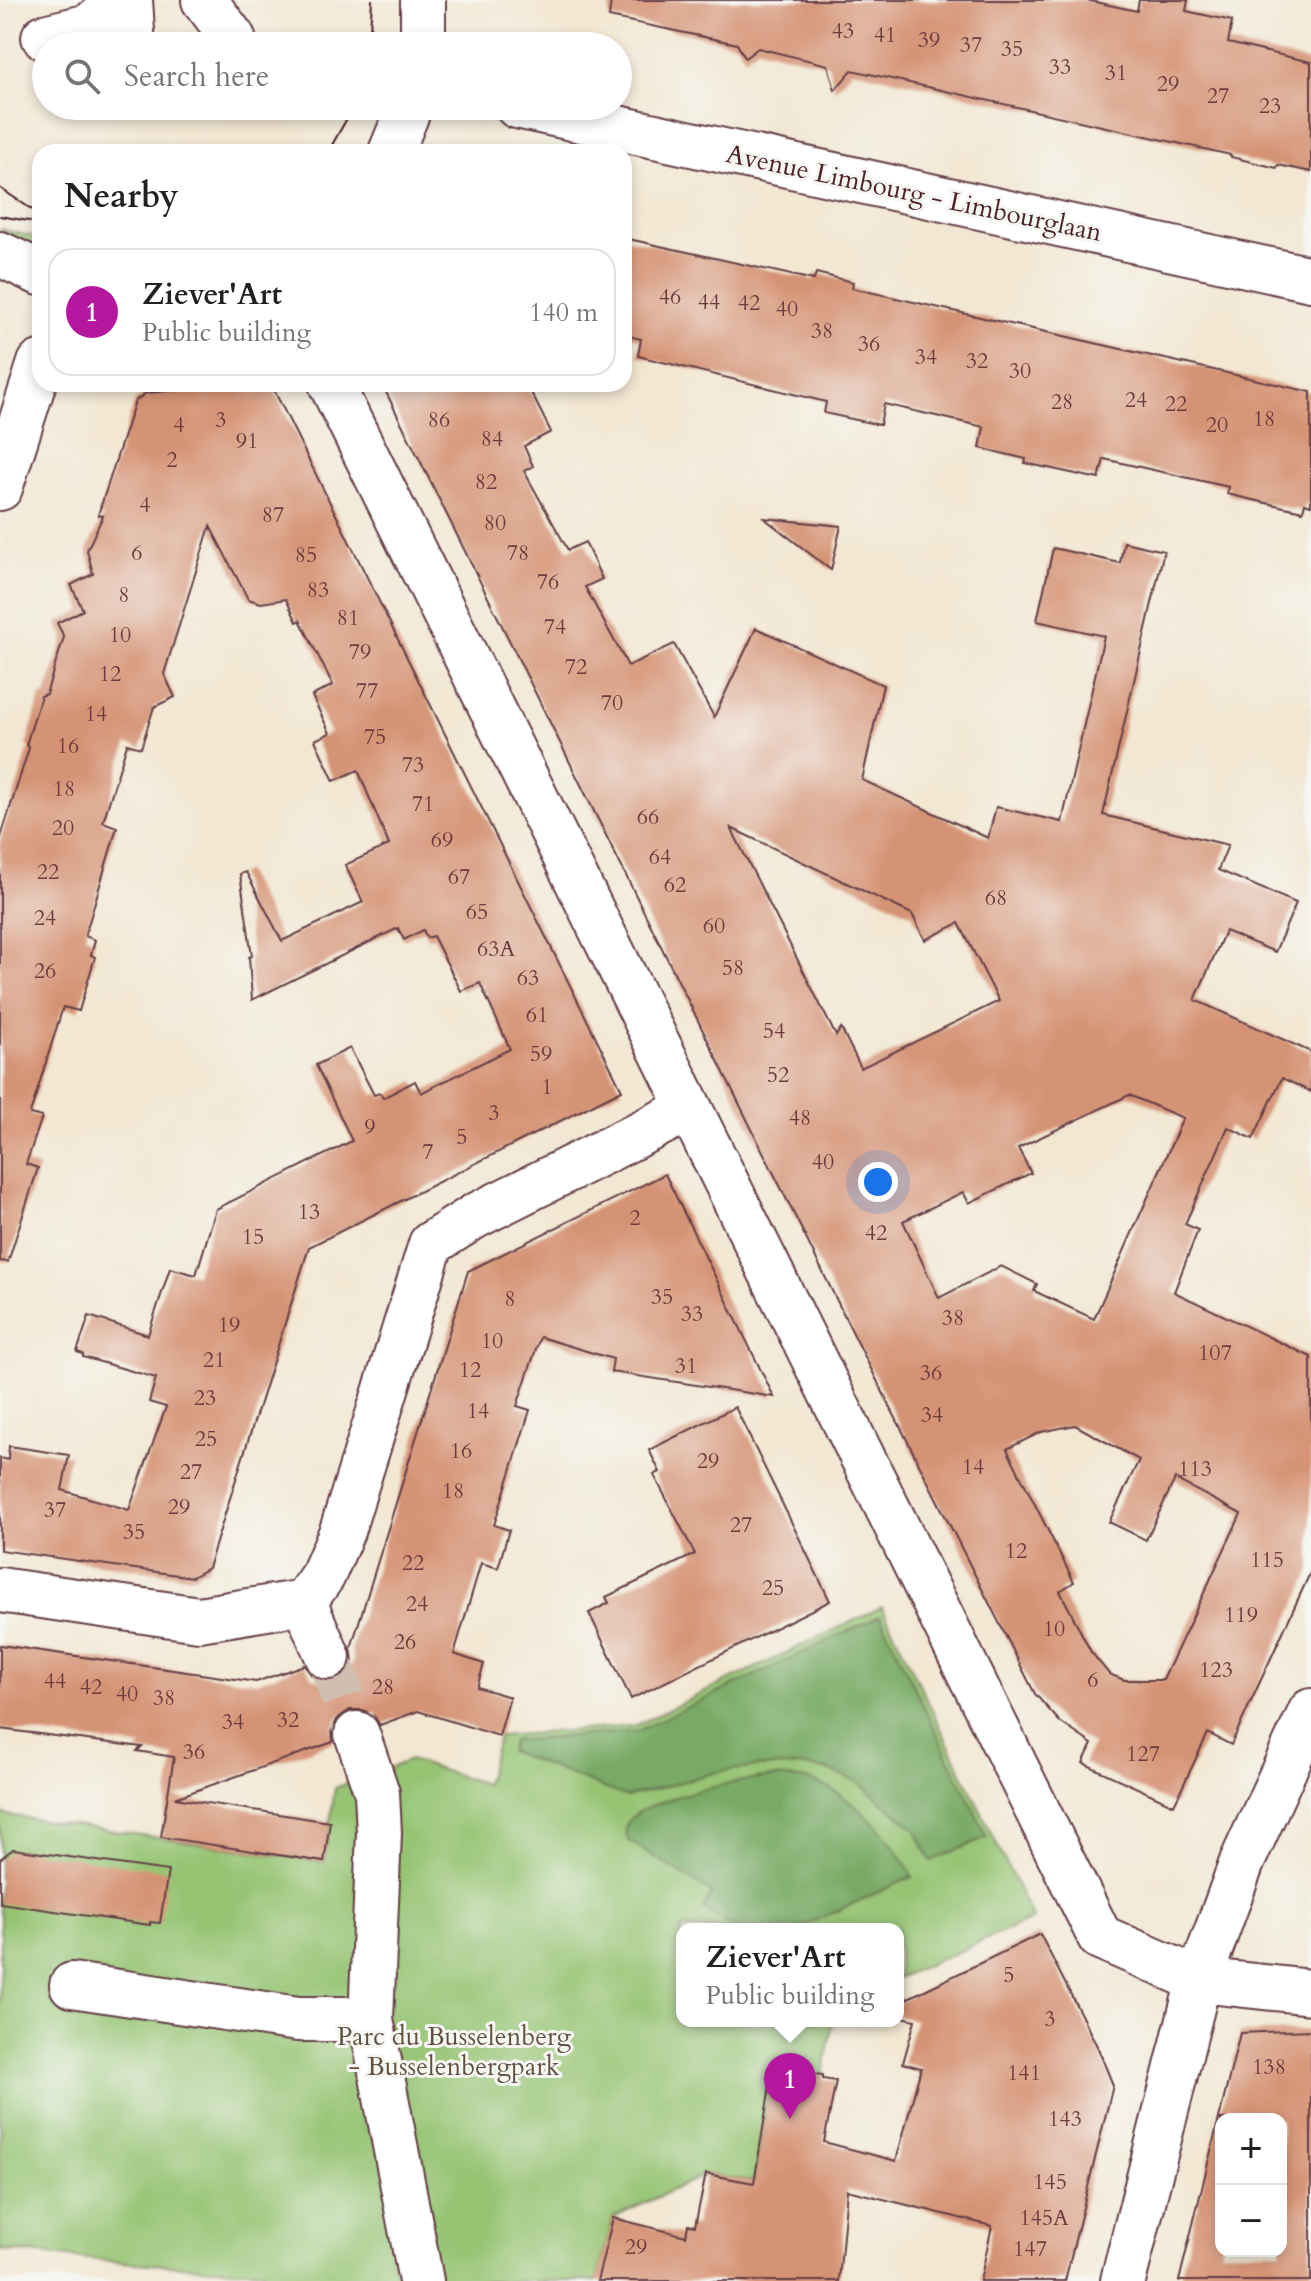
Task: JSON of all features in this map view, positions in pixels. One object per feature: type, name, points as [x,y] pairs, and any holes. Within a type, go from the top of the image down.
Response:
[{"type":"street","points":[[204,0],[228,32]]},
{"type":"street","points":[[423,0],[423,32]]},
{"type":"street","points":[[65,32],[90,26],[135,24]]},
{"type":"street","points":[[394,144],[404,120]]},
{"type":"street","name":"Avenue Limbourg - Limbourglaan","points":[[581,120],[1311,279]]},
{"type":"street","points":[[0,254],[32,269]]},
{"type":"street","points":[[0,488],[32,388]]},
{"type":"street","points":[[335,392],[1100,1937],[1199,1980],[1311,1992]]},
{"type":"street","points":[[0,1590],[199,1619],[304,1602],[323,1575],[342,1531],[431,1244],[475,1216],[689,1109]]},
{"type":"street","points":[[304,1602],[328,1657]]},
{"type":"street","points":[[1123,2281],[1199,1980],[1242,1862],[1311,1711]]},
{"type":"street","points":[[357,1734],[377,1793],[379,1833],[371,2019],[421,2281]]},
{"type":"street","points":[[72,1985],[298,2019],[371,2019]]},
{"type":"green space","points":[[0,229],[32,236],[32,246]]},
{"type":"green space","name":"Parc du Busselenberg - Busselenbergpark","points":[[882,1607],[1033,1919],[904,1975],[904,1923],[676,1923],[676,2027],[832,2027],[823,2075],[773,2068],[754,2182],[706,2174],[613,2218],[597,2281],[265,2281],[263,2271],[119,2262],[0,2250],[0,1814],[324,1862],[335,1788],[410,1760],[485,1784],[499,1736],[634,1726]]},
{"type":"green space","points":[[880,1616],[987,1837],[931,1861],[915,1829],[858,1782],[829,1770],[797,1766],[717,1772],[627,1797],[509,1751],[513,1741],[637,1731]]},
{"type":"green space","points":[[774,1777],[798,1779],[817,1783],[835,1792],[862,1812],[886,1837],[912,1877],[810,1923],[727,1923],[703,1909],[712,1893],[628,1840],[626,1828],[632,1817],[660,1802]]},
{"type":"building","points":[[611,0],[1086,0],[1137,11],[1139,0],[1188,0],[1186,11],[1232,21],[1228,43],[1311,62],[1311,172],[1278,165],[1277,168],[852,70],[835,90],[828,65],[758,48],[745,58],[737,44],[609,17]]},
{"type":"building","points":[[632,240],[814,280],[816,273],[853,282],[852,288],[1311,392],[1311,505],[1305,503],[1303,511],[1266,503],[1227,494],[1229,487],[1104,459],[1099,479],[1025,463],[1026,459],[980,448],[984,427],[884,404],[880,425],[824,413],[826,402],[638,356],[641,339],[632,337]]},
{"type":"building","points":[[275,392],[622,1090],[309,1247],[208,1568],[192,1577],[0,1550],[0,1458],[8,1460],[9,1446],[69,1455],[62,1490],[129,1510],[166,1407],[149,1402],[156,1378],[83,1357],[77,1352],[89,1316],[148,1335],[170,1268],[196,1275],[216,1209],[352,1141],[316,1065],[350,1048],[374,1095],[380,1093],[383,1098],[415,1081],[421,1093],[510,1049],[480,983],[461,991],[433,936],[427,938],[423,930],[404,940],[398,928],[252,1000],[249,957],[252,956],[240,874],[246,872],[282,941],[363,902],[345,865],[389,845],[358,770],[334,781],[315,740],[330,733],[312,696],[333,685],[300,620],[297,622],[286,599],[261,603],[248,599],[210,526],[164,674],[175,697],[154,707],[141,748],[127,744],[103,822],[117,827],[85,936],[95,940],[91,955],[95,957],[79,1011],[63,1007],[30,1114],[42,1117],[26,1164],[38,1168],[8,1262],[0,1261],[0,840],[29,748],[26,745],[41,696],[46,694],[64,637],[57,623],[83,610],[71,585],[93,574],[87,550],[103,516],[98,515],[135,401],[146,393]]},
{"type":"building","points":[[386,392],[531,392],[551,432],[524,446],[533,466],[524,471],[568,550],[585,542],[602,579],[585,587],[628,666],[674,644],[714,717],[756,628],[883,685],[862,780],[988,838],[996,807],[1062,822],[1104,636],[1037,621],[1053,548],[1120,563],[1124,542],[1164,551],[1103,815],[1228,845],[1218,870],[1296,903],[1275,952],[1225,931],[1195,1000],[1311,1052],[1311,1092],[1282,1078],[1253,1139],[1228,1127],[1185,1224],[1198,1230],[1174,1292],[1311,1357],[1311,1571],[1231,1745],[1208,1733],[1174,1805],[1083,1763],[1092,1744],[1060,1722],[1035,1694]],"holes":[[[731,828],[912,914],[925,940],[959,923],[999,1001],[861,1068],[841,1028],[836,1036]],[[1129,1095],[1183,1118],[1094,1319],[1034,1291],[1037,1284],[1001,1266],[939,1298],[903,1221],[963,1192],[969,1203],[1031,1173],[1018,1148]],[[1075,1425],[1139,1460],[1109,1522],[1146,1540],[1175,1479],[1241,1514],[1163,1680],[1124,1680],[1109,1674],[1091,1652],[1060,1591],[1074,1582],[1007,1449],[1041,1432]]]},
{"type":"building","points":[[764,518],[841,526],[831,570]]},
{"type":"building","points":[[665,1174],[774,1397],[611,1372],[613,1359],[540,1337],[517,1406],[530,1410],[494,1525],[509,1530],[498,1568],[481,1563],[454,1654],[484,1664],[477,1687],[510,1697],[499,1736],[418,1711],[380,1725],[373,1715],[363,1710],[350,1710],[338,1718],[332,1730],[333,1742],[175,1798],[330,1822],[324,1862],[161,1837],[174,1757],[137,1751],[142,1747],[0,1729],[0,1645],[256,1682],[304,1665],[313,1677],[324,1682],[337,1680],[348,1672],[353,1661],[351,1648],[468,1271]]},
{"type":"building","points":[[735,1407],[830,1601],[631,1699],[589,1613],[609,1603],[606,1597],[695,1554],[654,1475],[660,1472],[649,1450]]},
{"type":"building","points":[[13,1849],[168,1871],[160,1923],[150,1922],[150,1925],[0,1903],[0,1859]]},
{"type":"building","points":[[1040,1934],[1098,2048],[1113,2085],[1065,2281],[980,2281],[992,2226],[847,2190],[839,2281],[597,2281],[613,2218],[686,2236],[688,2225],[695,2226],[706,2174],[754,2183],[773,2068],[823,2075],[823,2079],[836,2081],[824,2142],[896,2161],[921,2068],[903,2063],[915,2020],[904,2017],[904,2000]]},
{"type":"building","points":[[1311,2030],[1311,2281],[1179,2281],[1215,2135],[1215,2257],[1287,2257],[1287,2113],[1220,2113],[1240,2033]]},
{"type":"tunnel","points":[[328,1657],[357,1734]]},
{"type":"tram line","points":[[370,32],[372,0]]},
{"type":"tram line","points":[[333,144],[346,120]]},
{"type":"tram line","points":[[0,188],[32,210]]},
{"type":"tram line","points":[[0,216],[32,222]]},
{"type":"place","name":"Ziever'Art","points":[[790,2119]]}]
